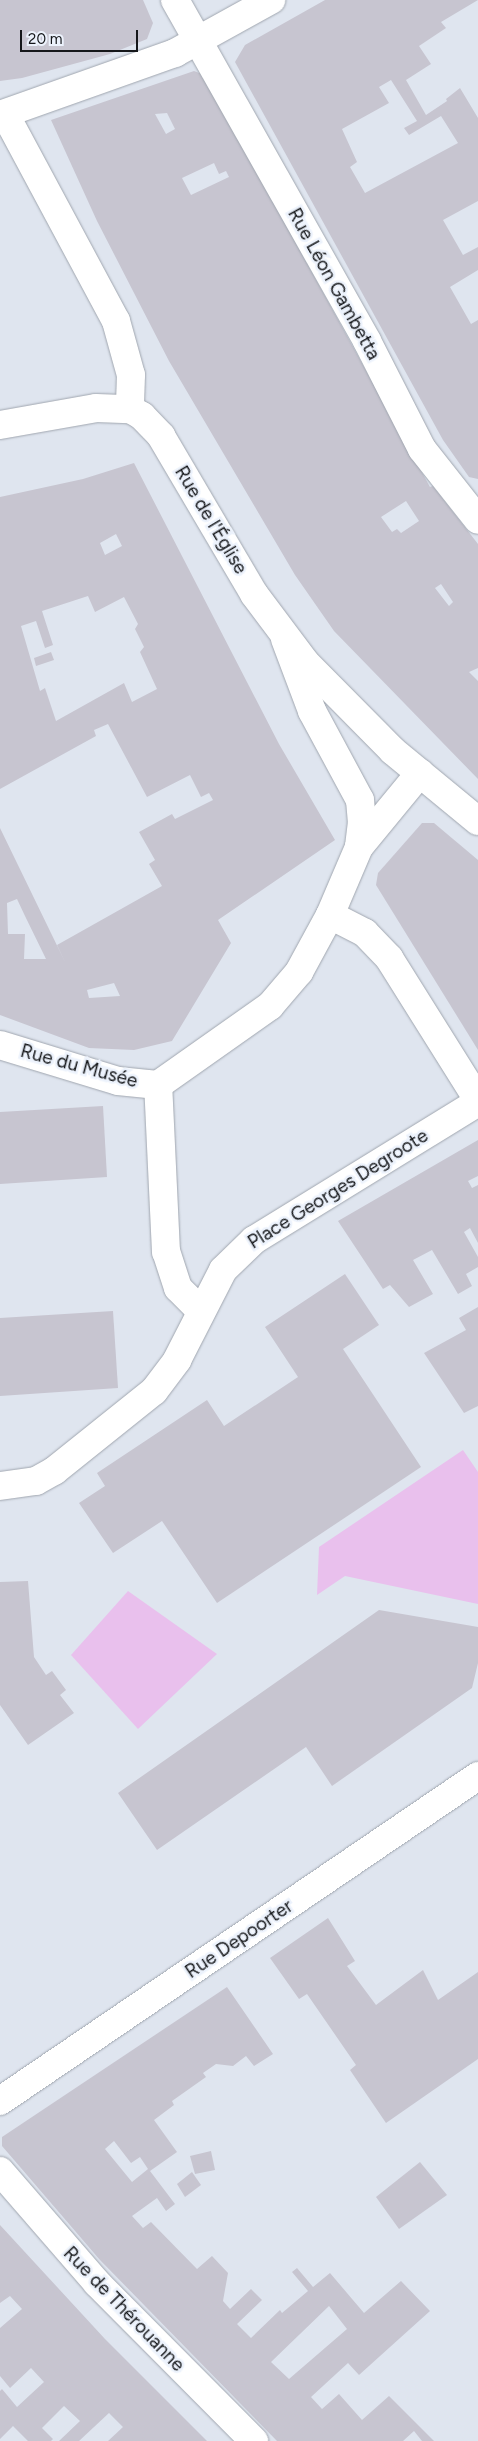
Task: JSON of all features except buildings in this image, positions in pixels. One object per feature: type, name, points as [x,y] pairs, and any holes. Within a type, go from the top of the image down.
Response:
[{"type":"street","name":"Rue Léon Gambetta","points":[[175,0],[367,341],[422,449],[476,513]]},
{"type":"street","points":[[0,425],[96,408],[130,409],[130,375],[116,322],[2,114],[152,62],[197,42],[271,0]]},
{"type":"street","name":"Rue de l'Église","points":[[130,409],[152,424],[161,436],[254,594],[285,637],[342,702],[420,773],[478,821]]},
{"type":"street","name":"Rue de l'Église","points":[[285,637],[312,712],[360,800],[362,822],[358,847],[330,914]]},
{"type":"street","name":"Rue de l'Église","points":[[358,847],[420,773]]},
{"type":"street","points":[[200,1310],[178,1288],[166,1252],[158,1085],[270,1006],[299,972],[330,914]]},
{"type":"street","name":"Place Georges Degroote","points":[[0,1486],[36,1481],[54,1471],[142,1403],[166,1377],[223,1270],[254,1240],[478,1101],[389,958],[365,933],[330,914]]},
{"type":"street","name":"Rue du Musée","points":[[0,1045],[118,1081],[158,1085]]},
{"type":"street","name":"Rue Depoorter","points":[[0,2101],[478,1776]]},
{"type":"street","name":"Rue de Thérouanne","points":[[0,2171],[91,2276],[254,2441]]},
{"type":"shaded area","points":[[463,1450],[478,1472],[478,1604],[345,1576],[317,1595],[319,1547]]},
{"type":"shaded area","points":[[128,1591],[217,1654],[138,1729],[71,1655]]}]
